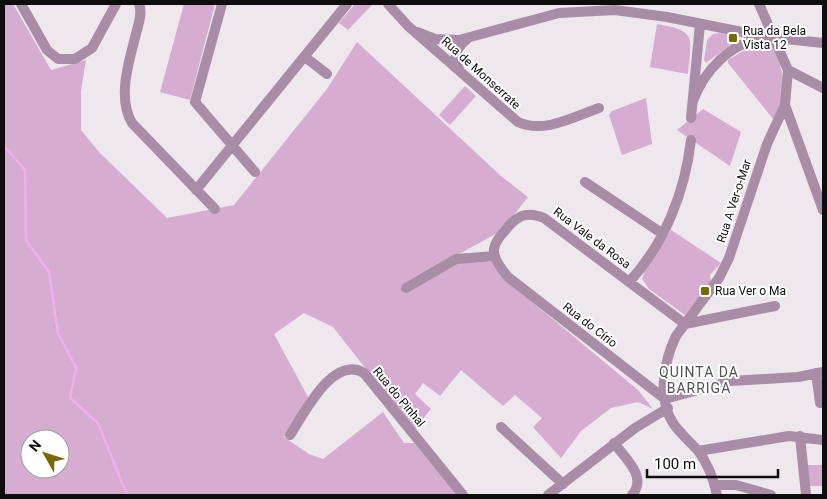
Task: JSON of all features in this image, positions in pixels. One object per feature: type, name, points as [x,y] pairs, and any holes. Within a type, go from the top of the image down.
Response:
[{"type":"street","points":[[21,4],[47,50],[58,59],[75,59],[92,48],[116,4]]},
{"type":"street","points":[[139,4],[141,14],[127,70],[127,112],[132,123],[215,209]]},
{"type":"street","points":[[222,4],[195,102],[255,172]]},
{"type":"street","points":[[196,190],[347,4]]},
{"type":"street","name":"Rua de Monserrate","points":[[388,4],[403,22],[417,32],[510,117],[526,126],[546,126],[599,108]]},
{"type":"street","points":[[601,10],[617,4]]},
{"type":"street","points":[[644,4],[654,12],[667,17]]},
{"type":"street","name":"Rua A Ver-o-Mar","points":[[666,403],[664,375],[671,346],[719,278],[729,258],[767,144],[784,105],[788,70],[772,38],[759,4]]},
{"type":"street","points":[[417,32],[443,41],[468,38],[558,14],[625,10],[772,38],[823,44]]},
{"type":"street","points":[[691,118],[700,24]]},
{"type":"street","points":[[461,72],[455,59],[456,53],[462,42],[468,38]]},
{"type":"street","points":[[694,101],[703,79],[723,57],[746,42],[772,38]]},
{"type":"street","points":[[304,57],[326,74]]},
{"type":"street","points":[[788,70],[823,88]]},
{"type":"street","points":[[784,105],[821,197],[823,210]]},
{"type":"street","points":[[629,282],[647,260],[680,196],[691,140]]},
{"type":"street","points":[[585,182],[662,234]]},
{"type":"street","name":"Rua Vale da Rosa","points":[[495,256],[494,248],[511,223],[518,216],[536,214],[544,218],[685,324]]},
{"type":"street","points":[[406,288],[456,259],[495,256]]},
{"type":"street","name":"Rua do Círio","points":[[495,256],[508,277],[666,403],[673,423],[704,460],[716,490]]},
{"type":"street","points":[[685,324],[775,306]]},
{"type":"street","name":"Rua do Pinhal","points":[[290,435],[329,379],[347,370],[357,369],[364,373],[463,495]]},
{"type":"street","points":[[548,495],[666,403],[731,381],[798,377],[820,372],[820,403]]},
{"type":"street","points":[[501,427],[563,484]]},
{"type":"street","points":[[698,451],[789,436],[823,440]]},
{"type":"street","points":[[800,436],[806,495]]},
{"type":"street","points":[[614,443],[638,477],[638,487],[632,495]]},
{"type":"street","points":[[716,490],[736,485],[771,495]]},
{"type":"shaded area","points":[[4,4],[13,4],[51,70],[86,60],[81,91],[81,130],[99,152],[167,218],[234,205],[327,89],[357,42],[501,176],[528,197],[501,231],[401,286],[405,293],[461,260],[492,262],[500,275],[638,390],[653,409],[638,402],[611,408],[581,431],[561,458],[533,427],[542,418],[515,395],[503,406],[461,370],[440,396],[423,383],[415,394],[431,409],[414,430],[333,327],[304,313],[274,334],[308,397],[284,437],[309,454],[323,459],[383,412],[404,443],[414,443],[457,495],[4,495]]},
{"type":"shaded area","points":[[184,4],[215,4],[190,100],[160,92]]},
{"type":"shaded area","points":[[355,4],[373,4],[348,30],[339,23]]},
{"type":"shaded area","points":[[657,24],[686,33],[690,44],[688,74],[650,67]]},
{"type":"shaded area","points":[[720,33],[736,36],[738,39],[706,63],[704,60],[707,40],[713,34]]},
{"type":"shaded area","points":[[768,43],[772,44],[776,52],[783,82],[782,102],[773,119],[728,63],[728,60],[745,50]]},
{"type":"shaded area","points":[[465,86],[476,96],[450,125],[439,115]]},
{"type":"shaded area","points":[[646,98],[652,144],[622,155],[609,115],[612,111]]},
{"type":"shaded area","points":[[703,109],[741,132],[730,166],[677,130]]},
{"type":"shaded area","points":[[671,230],[721,263],[710,275],[711,282],[685,315],[649,289],[642,279],[644,272]]},
{"type":"shaded area","points":[[807,465],[823,465],[823,486],[809,486]]},
{"type":"waterway","points":[[4,146],[25,170],[26,240],[49,272],[58,333],[76,368],[70,398],[98,423],[127,495]]},
{"type":"place","name":"Rua da Bela Vista 12","points":[[733,38]]},
{"type":"place","name":"Rua Ver o Ma","points":[[705,291]]},
{"type":"district","name":"QUINTA DA BARRIGA","points":[[699,380]]}]
